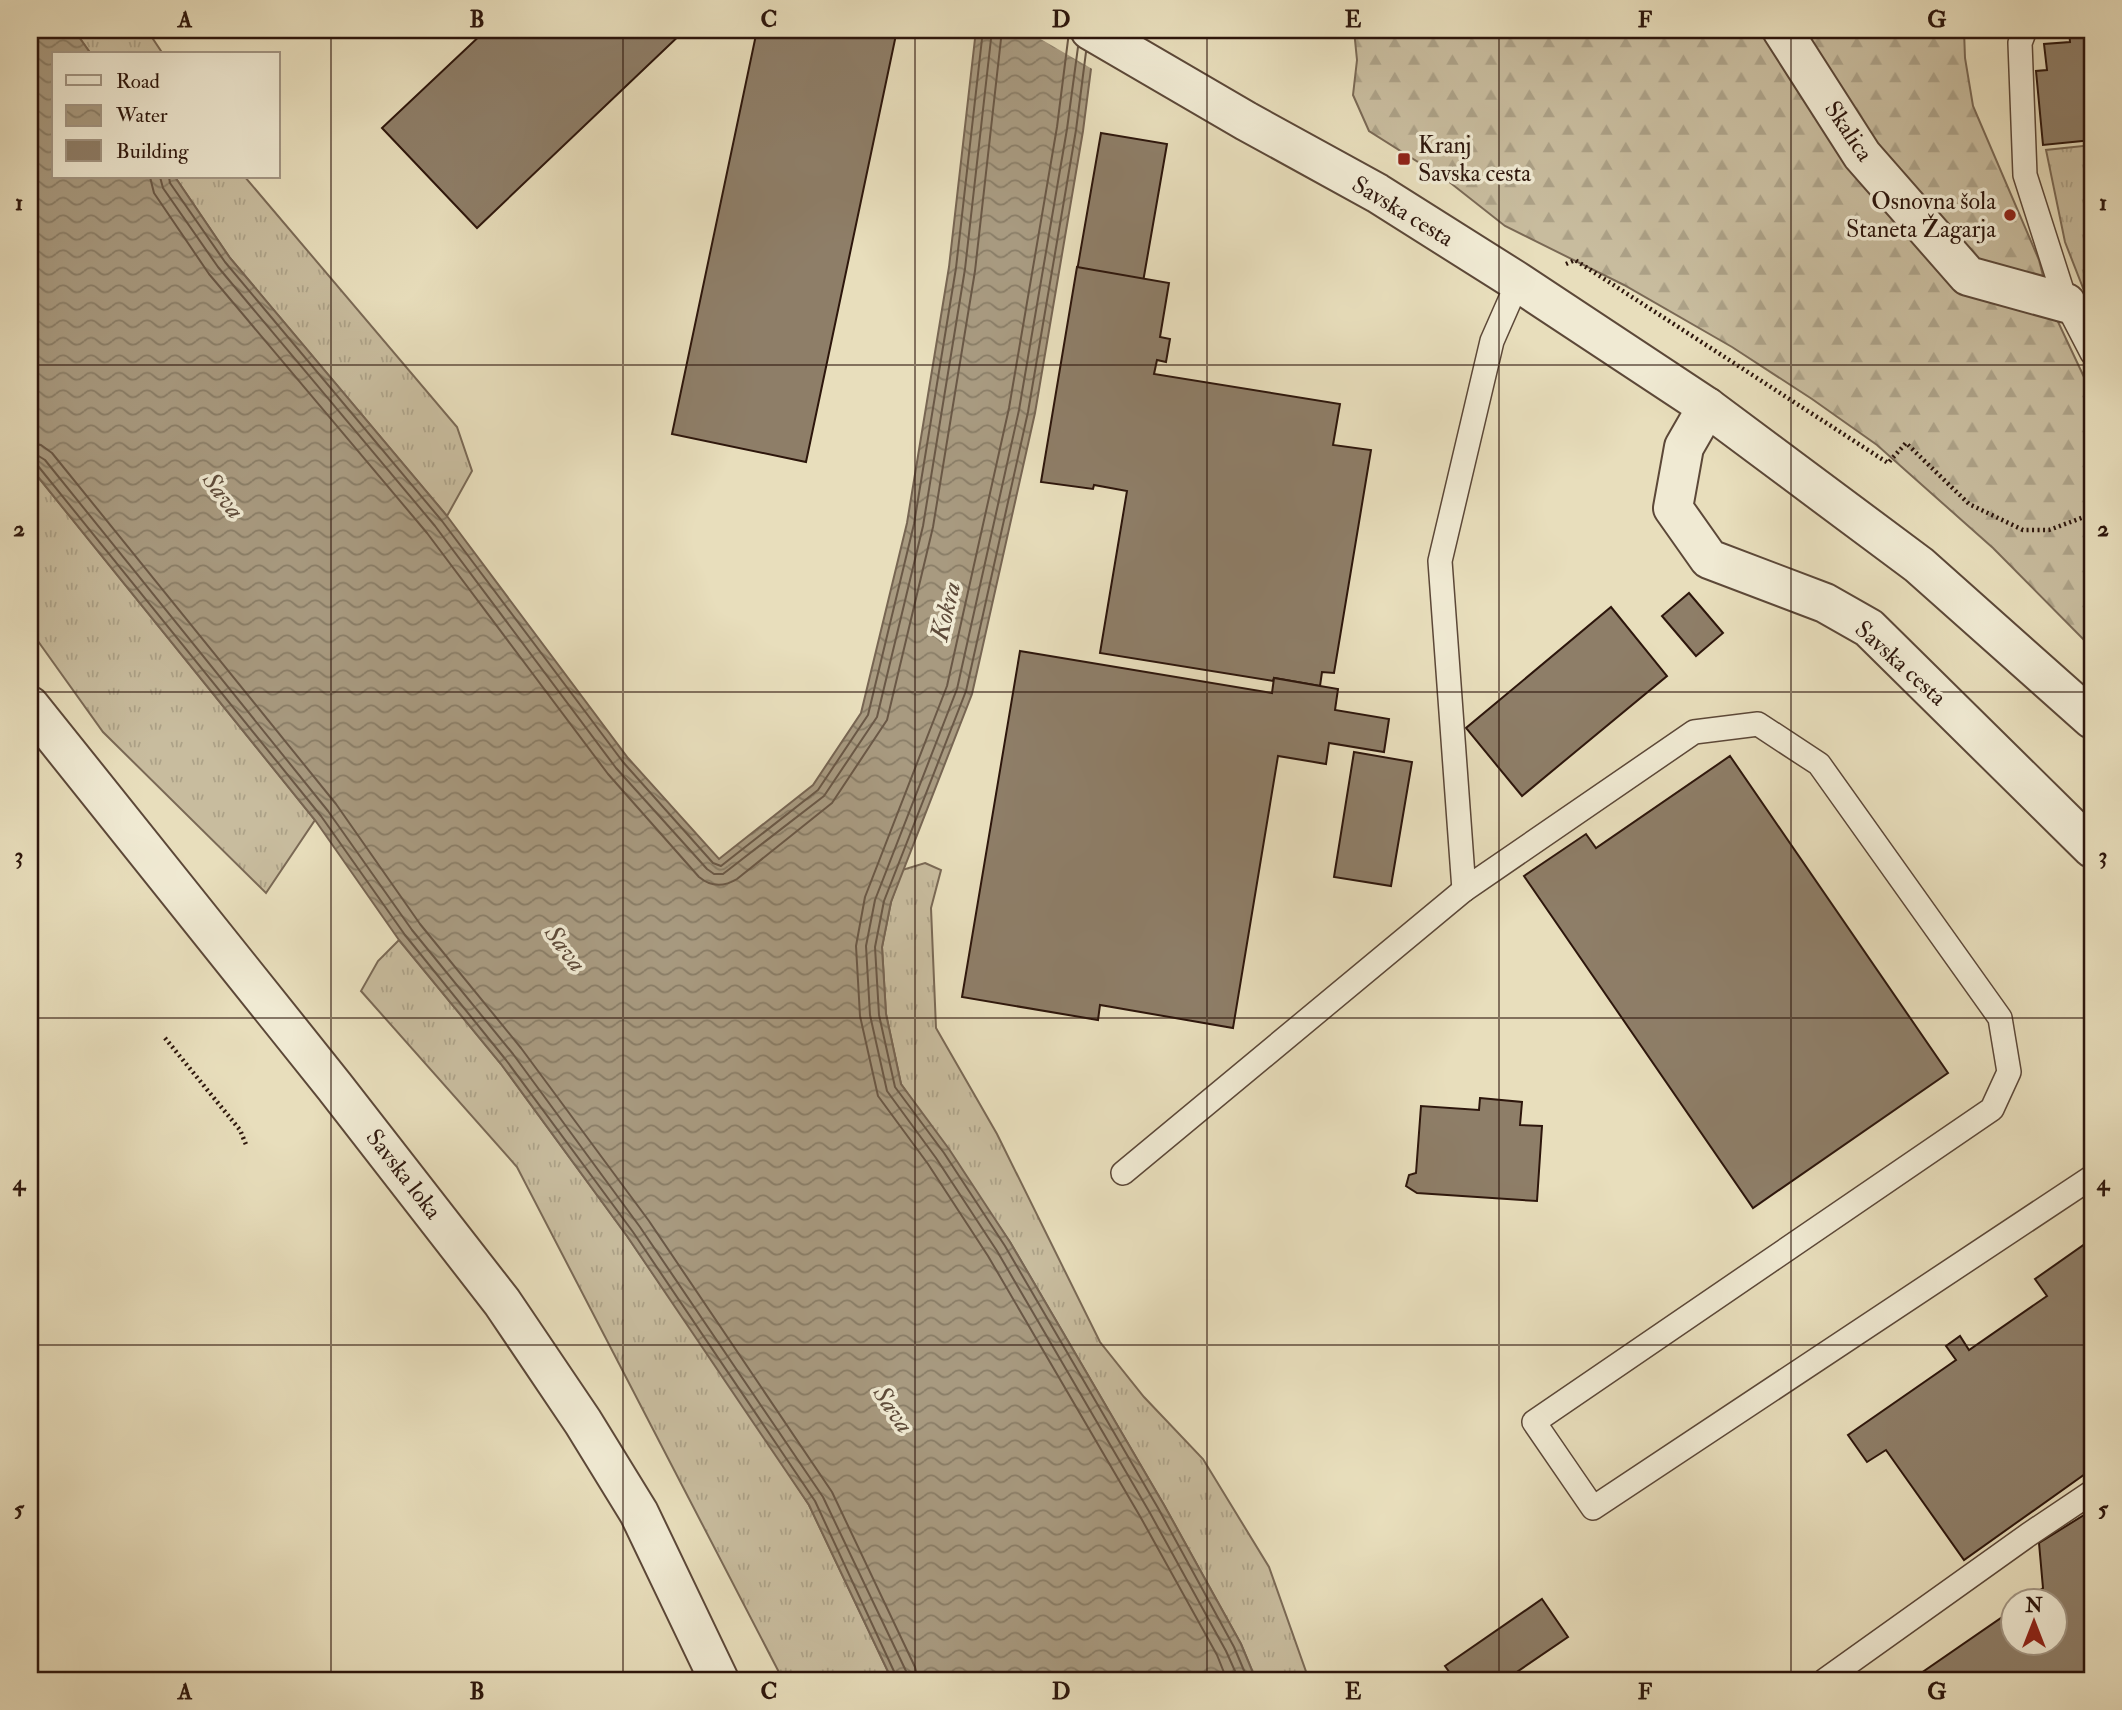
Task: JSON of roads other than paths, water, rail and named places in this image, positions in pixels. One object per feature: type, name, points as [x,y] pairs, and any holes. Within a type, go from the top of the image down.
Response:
[{"type":"street","name":"Savska cesta","points":[[1090,30],[1377,194],[1518,282],[1707,407],[1919,565],[2092,719]]},
{"type":"street","name":"Skalica","points":[[1782,30],[1862,155],[1968,276],[2066,303]]},
{"type":"street","name":"Savska cesta","points":[[1707,407],[1684,447],[1673,508],[1709,559],[1825,603],[1869,628],[2092,848]]},
{"type":"street","name":"Savska loka","points":[[30,706],[343,1096],[502,1301],[583,1422],[639,1513],[719,1680]]},
{"type":"lane","points":[[2025,30],[2020,43],[2025,175],[2066,303],[2092,353]]},
{"type":"lane","points":[[1464,890],[1440,561],[1492,341],[1518,282]]},
{"type":"lane","points":[[1123,1174],[1464,890],[1694,732],[1758,724],[1819,764],[2000,1018],[2009,1072],[1992,1109],[1534,1422],[1593,1508],[2092,1177]]},
{"type":"lane","points":[[1825,1680],[2092,1492]]},
{"type":"water","points":[[30,30],[74,30],[90,52],[52,52],[52,178],[176,178],[230,258],[447,516],[628,758],[719,859],[813,785],[861,713],[907,523],[949,267],[976,30],[1096,30],[1083,131],[1035,413],[972,694],[891,902],[882,947],[886,1014],[901,1084],[949,1149],[1010,1242],[1164,1505],[1241,1644],[1256,1680],[892,1680],[809,1505],[627,1236],[501,1064],[399,940],[315,820],[30,467]]},
{"type":"place","name":"Kranj Savska cesta","points":[[1404,159]]},
{"type":"place","name":"Osnovna šola Staneta Žagarja","points":[[2010,215]]},
{"type":"water label","name":"Sava","points":[[224,495]]},
{"type":"water label","name":"Kokra","points":[[945,611]]},
{"type":"water label","name":"Sava","points":[[566,948]]},
{"type":"water label","name":"Sava","points":[[894,1409]]}]
